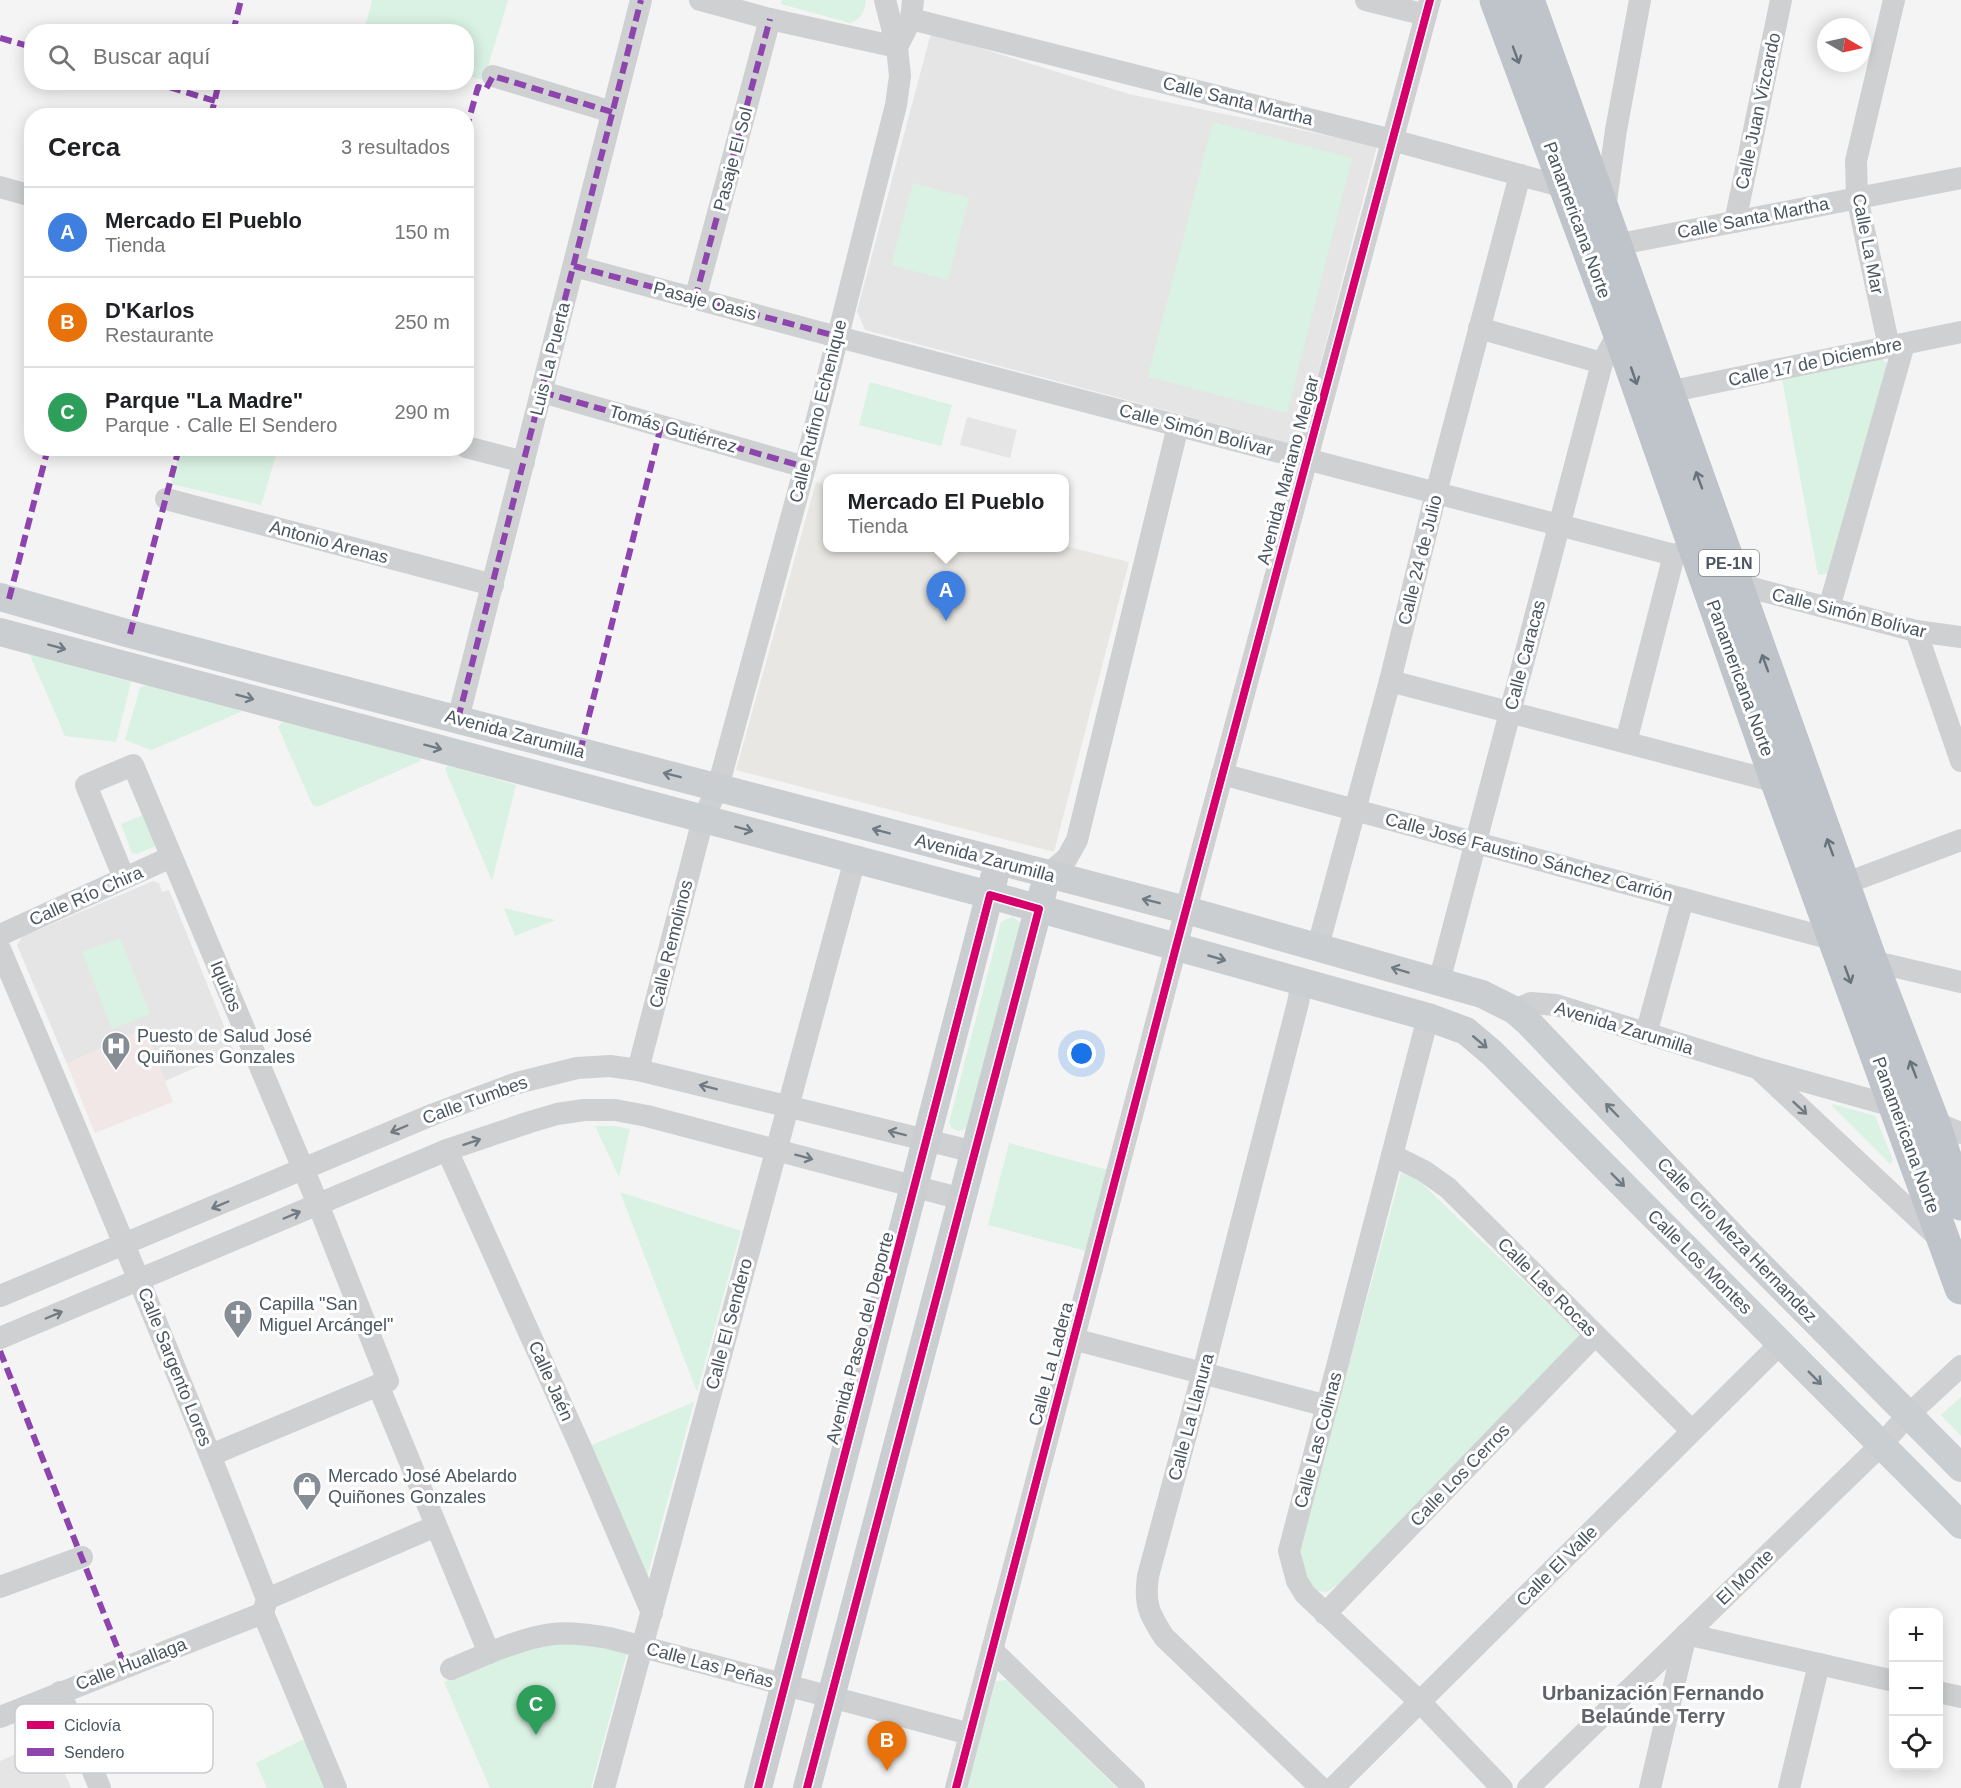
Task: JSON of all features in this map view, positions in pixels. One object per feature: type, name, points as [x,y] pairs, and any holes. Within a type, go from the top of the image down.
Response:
[{"type":"highway","name":"Panamericana Norte","points":[[1496,0],[1619,332],[1684,551],[1777,782],[1961,1288]]},
{"type":"highway","name":"Panamericana Norte","points":[[1528,0],[1871,961],[1947,1129],[1960,1197]]},
{"type":"main road","name":"Avenida Zarumilla","points":[[0,597],[130,634],[1318,946],[1482,994],[1514,1010]]},
{"type":"main road","name":"Avenida Zarumilla","points":[[0,632],[990,895],[1428,1017]]},
{"type":"main road","name":"Avenida Paseo del Deporte","points":[[758,1788],[998,862]]},
{"type":"main road","points":[[807,1788],[1047,875]]},
{"type":"main road","name":"Calle Ciro Meza Hernandez","points":[[1514,1010],[1741,1246],[1961,1468]]},
{"type":"main road","name":"Calle Los Montes","points":[[1428,1017],[1466,1031],[1480,1042],[1961,1525]]},
{"type":"street","name":"Luis La Puerta","points":[[458,719],[641,0]]},
{"type":"street","points":[[700,0],[770,19],[897,46],[912,9]]},
{"type":"street","name":"Calle Rufino Echenique","points":[[703,819],[718,787],[805,467],[836,336],[896,105],[900,76],[897,46],[885,0]]},
{"type":"street","points":[[1366,0],[1428,8]]},
{"type":"street","points":[[1604,214],[1616,130],[1640,0]]},
{"type":"street","name":"Calle Juan Vizcardo","points":[[1735,222],[1780,0]]},
{"type":"street","name":"Calle La Mar","points":[[1829,608],[1897,345],[1857,198],[1856,161],[1894,0]]},
{"type":"street","name":"Avenida Mariano Melgar","points":[[1176,947],[1428,8]]},
{"type":"street","name":"Calle Santa Martha","points":[[912,9],[1564,187]]},
{"type":"street","name":"Pasaje El Sol","points":[[695,299],[770,19]]},
{"type":"street","points":[[493,76],[612,112]]},
{"type":"street","name":"Calle 24 de Julio","points":[[1318,946],[1353,810],[1390,681],[1436,493],[1520,175]]},
{"type":"street","name":"Calle Santa Martha","points":[[1615,245],[1961,178]]},
{"type":"street","points":[[0,187],[24,194]]},
{"type":"street","name":"Pasaje Oasis","points":[[573,266],[836,336]]},
{"type":"street","points":[[1479,328],[1602,363]]},
{"type":"street","name":"Calle Caracas","points":[[1439,982],[1602,363],[1619,332]]},
{"type":"street","name":"Calle 17 de Diciembre","points":[[1668,392],[1961,333]]},
{"type":"street","name":"Calle Simón Bolívar","points":[[836,336],[1559,525],[1684,551]]},
{"type":"street","name":"Tomás Gutiérrez","points":[[542,392],[805,467]]},
{"type":"street","points":[[1047,875],[1067,858],[1077,840],[1178,426]]},
{"type":"street","points":[[474,449],[524,462]]},
{"type":"street","name":"Antonio Arenas","points":[[166,499],[492,585]]},
{"type":"street","points":[[1626,742],[1684,551]]},
{"type":"street","name":"Calle Simón Bolívar","points":[[1737,584],[1916,631],[1961,637]]},
{"type":"street","points":[[1916,631],[1961,761]]},
{"type":"street","points":[[1390,681],[1777,782]]},
{"type":"street","name":"Iquitos","points":[[124,878],[86,785],[133,765],[318,1204],[436,1526],[489,1653]]},
{"type":"street","name":"Calle José Faustino Sánchez Carrión","points":[[1222,774],[1835,940]]},
{"type":"street","name":"Calle Remolinos","points":[[639,1070],[703,819]]},
{"type":"street","points":[[1844,884],[1961,840]]},
{"type":"street","name":"Calle Río Chira","points":[[0,935],[171,857]]},
{"type":"street","name":"Calle El Sendero","points":[[604,1788],[855,859]]},
{"type":"street","points":[[1646,1034],[1683,899]]},
{"type":"street","name":"Calle La Ladera","points":[[956,1788],[1176,947]]},
{"type":"street","name":"Calle Sargento Lores","points":[[0,949],[140,1279],[211,1455],[265,1606],[336,1788]]},
{"type":"street","points":[[1871,961],[1961,982]]},
{"type":"street","name":"Calle La Llanura","points":[[1302,982],[1203,1372],[1148,1576],[1146,1596],[1150,1615],[1164,1637],[1321,1788]]},
{"type":"street","name":"Avenida Zarumilla","points":[[1514,1010],[1531,1003],[1556,1005],[1757,1068],[1896,1107],[1947,1129]]},
{"type":"street","name":"Calle Las Colinas","points":[[1428,1017],[1289,1551],[1297,1581],[1305,1594],[1420,1702],[1502,1788]]},
{"type":"street","name":"Calle Tumbes","points":[[0,1296],[434,1114],[517,1083],[577,1068],[610,1066],[639,1070],[975,1152]]},
{"type":"street","points":[[1757,1068],[1945,1244]]},
{"type":"street","name":"Calle Tumbes","points":[[0,1338],[447,1150],[557,1114],[584,1110],[615,1110],[647,1116],[962,1198]]},
{"type":"street","name":"Calle Jaén","points":[[447,1150],[652,1613]]},
{"type":"street","name":"Calle Las Rocas","points":[[1392,1155],[1424,1171],[1448,1188],[1692,1431]]},
{"type":"street","name":"Calle Los Cerros","points":[[1325,1614],[1595,1335]]},
{"type":"street","points":[[1073,1339],[1327,1406]]},
{"type":"street","name":"Calle El Valle","points":[[1333,1788],[1781,1343]]},
{"type":"street","name":"El Monte","points":[[1528,1788],[1881,1445],[1908,1415],[1961,1366]]},
{"type":"street","points":[[211,1455],[383,1383]]},
{"type":"street","name":"Calle Huallaga","points":[[21,1704],[60,1692],[265,1606],[436,1526]]},
{"type":"street","points":[[0,1587],[82,1557]]},
{"type":"street","name":"Calle Las Peñas","points":[[451,1668],[505,1647],[552,1634],[579,1634],[609,1638],[970,1734]]},
{"type":"street","points":[[1650,1788],[1686,1634],[1889,1680]]},
{"type":"street","points":[[992,1650],[1134,1788]]},
{"type":"street","points":[[1789,1788],[1819,1664]]},
{"type":"street","points":[[60,1692],[65,1704]]},
{"type":"street","points":[[1943,1693],[1961,1697]]},
{"type":"street","points":[[94,1773],[100,1788]]},
{"type":"shaded area","points":[[931,33],[1129,94],[1377,146],[1299,446],[865,330],[857,311]]},
{"type":"shaded area","points":[[967,417],[1017,430],[1010,458],[960,445]]},
{"type":"shaded area","points":[[816,482],[823,484],[823,552],[1069,552],[1069,547],[1129,562],[1054,852],[736,770]]},
{"type":"shaded area","points":[[153,881],[159,883],[162,892],[169,890],[234,1051],[165,1081],[145,1028],[67,1064],[17,945],[22,937]]},
{"type":"shaded area","name":"Puesto de Salud José Quiñones Gonzales","points":[[145,1028],[173,1102],[95,1133],[67,1064]]},
{"type":"shaded area","points":[[15,1754],[15,1773],[65,1773],[71,1788],[0,1788],[0,1761]]},
{"type":"green space","points":[[372,0],[508,0],[484,80],[474,78],[474,24],[366,24]]},
{"type":"green space","points":[[782,0],[866,0],[862,14],[850,23],[781,4]]},
{"type":"green space","points":[[1213,122],[1352,158],[1287,413],[1148,377]]},
{"type":"green space","points":[[913,183],[969,198],[948,280],[891,265]]},
{"type":"green space","points":[[1879,357],[1888,364],[1828,574],[1818,575],[1782,379]]},
{"type":"green space","points":[[870,382],[952,405],[941,446],[859,425]]},
{"type":"green space","points":[[178,456],[276,456],[261,505],[171,484]]},
{"type":"green space","points":[[29,653],[131,682],[116,742],[65,736]]},
{"type":"green space","points":[[146,685],[239,707],[241,712],[151,750],[125,740],[140,688]]},
{"type":"green space","points":[[283,721],[421,758],[420,761],[317,807],[312,804],[278,727]]},
{"type":"green space","points":[[448,765],[516,785],[492,881],[445,769]]},
{"type":"green space","points":[[143,815],[156,846],[137,854],[132,853],[121,824]]},
{"type":"green space","points":[[504,908],[555,920],[515,936]]},
{"type":"green space","points":[[1012,917],[1022,923],[966,1129],[958,1131],[949,1123],[1001,922]]},
{"type":"green space","points":[[120,938],[150,1014],[112,1029],[82,952]]},
{"type":"green space","points":[[1833,1104],[1875,1116],[1893,1160],[1890,1164],[1832,1106]]},
{"type":"green space","points":[[595,1126],[630,1129],[619,1177]]},
{"type":"green space","points":[[1009,1143],[1108,1170],[1086,1251],[988,1225]]},
{"type":"green space","points":[[1401,1173],[1414,1176],[1580,1335],[1346,1579],[1327,1592],[1317,1591],[1305,1572],[1299,1549]]},
{"type":"green space","points":[[620,1192],[741,1231],[697,1392]]},
{"type":"green space","points":[[1961,1397],[1961,1436],[1941,1415]]},
{"type":"green space","points":[[694,1402],[643,1592],[580,1450]]},
{"type":"green space","points":[[548,1642],[628,1649],[591,1788],[490,1788],[444,1682],[505,1656]]},
{"type":"green space","points":[[1007,1680],[1117,1788],[967,1788],[996,1681]]},
{"type":"green space","points":[[308,1737],[334,1788],[267,1788],[256,1763]]},
{"type":"marked path","points":[[235,24],[241,0]]},
{"type":"marked path","points":[[458,719],[641,0]]},
{"type":"marked path","points":[[695,299],[770,19]]},
{"type":"marked path","points":[[0,38],[24,45]]},
{"type":"marked path","points":[[472,108],[478,87],[486,89],[493,76],[612,112]]},
{"type":"marked path","points":[[179,90],[215,101]]},
{"type":"marked path","points":[[213,108],[217,90]]},
{"type":"marked path","points":[[574,266],[836,336]]},
{"type":"marked path","points":[[542,392],[805,467]]},
{"type":"marked path","points":[[580,752],[661,426]]},
{"type":"marked path","points":[[9,599],[46,456]]},
{"type":"marked path","points":[[130,634],[177,456]]},
{"type":"marked path","points":[[0,1351],[125,1667]]},
{"type":"cycle path","points":[[956,1788],[1176,947],[1430,0]]},
{"type":"cycle path","points":[[758,1788],[990,895],[1039,909],[807,1788]]},
{"type":"place","name":"Mercado El Pueblo","points":[[946,621]]},
{"type":"place","name":"Puesto de Salud José Quiñones Gonzales","points":[[116,1072]]},
{"type":"place","name":"Capilla \"San Miguel Arcángel\"","points":[[238,1340]]},
{"type":"place","name":"Mercado José Abelardo Quiñones Gonzales","points":[[307,1512]]},
{"type":"place","name":"Parque \"La Madre\"","points":[[536,1735]]},
{"type":"place","name":"D'Karlos","points":[[887,1771]]},
{"type":"district","name":"Urbanización Fernando Belaúnde Terry","points":[[1653,1704]]}]
